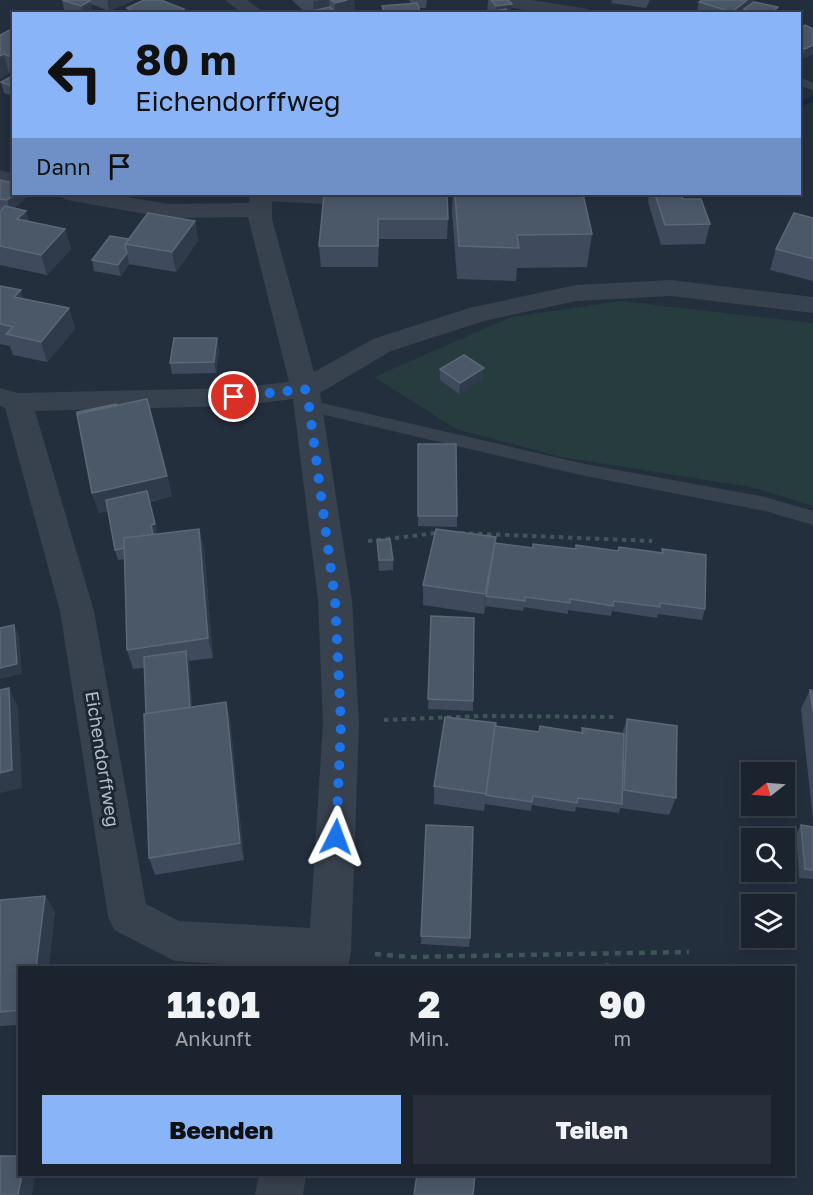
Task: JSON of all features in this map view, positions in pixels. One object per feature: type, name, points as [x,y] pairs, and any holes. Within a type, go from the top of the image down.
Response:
[{"type":"street","points":[[234,0],[254,12]]},
{"type":"street","points":[[498,0],[571,12]]},
{"type":"street","points":[[77,195],[169,211],[261,200],[307,398],[335,600],[341,723],[328,959]]},
{"type":"street","points":[[307,398],[382,345],[478,314],[576,293],[671,288],[813,305]]},
{"type":"street","name":"Eichendorffweg","points":[[307,398],[9,399],[77,611],[128,916],[175,941],[328,959]]},
{"type":"street","points":[[279,1195],[284,1176]]},
{"type":"lane","points":[[801,82],[811,87]]},
{"type":"lane","points":[[261,200],[368,201]]},
{"type":"lane","points":[[307,398],[585,470],[765,504],[813,518]]},
{"type":"path","points":[[328,545],[448,532]]},
{"type":"path","points":[[458,532],[652,541]]},
{"type":"path","points":[[341,723],[482,716],[618,717]]},
{"type":"path","points":[[328,959],[689,952]]},
{"type":"green space","points":[[621,301],[813,323],[813,506],[751,487],[561,457],[456,429],[374,377],[511,317]]},
{"type":"building","points":[[62,0],[87,0],[90,1],[81,6]]},
{"type":"building","points":[[144,0],[161,0],[184,9],[178,12],[136,12],[127,8]]},
{"type":"building","points":[[331,0],[347,0],[335,3]]},
{"type":"building","points":[[491,0],[508,0],[512,4],[496,6]]},
{"type":"building","points":[[702,0],[747,0],[732,12],[699,2]]},
{"type":"building","points":[[754,2],[778,7],[772,12],[752,12],[744,9]]},
{"type":"building","points":[[417,3],[420,12],[384,12],[382,6]]},
{"type":"building","points":[[330,7],[335,12],[307,12]]},
{"type":"building","points":[[506,9],[508,12],[486,12]]},
{"type":"building","points":[[805,25],[813,29],[813,45],[805,49],[801,47],[801,27]]},
{"type":"building","points":[[12,29],[12,57],[4,54],[0,56],[0,35]]},
{"type":"building","points":[[12,76],[12,86],[1,82]]},
{"type":"building","points":[[0,180],[12,183],[14,195],[7,200],[0,199]]},
{"type":"building","points":[[324,195],[447,195],[448,219],[378,219],[378,246],[319,246]]},
{"type":"building","points":[[455,195],[583,195],[592,234],[517,235],[519,248],[459,246]]},
{"type":"building","points":[[655,195],[681,195],[683,199],[701,199],[710,224],[665,225]]},
{"type":"building","points":[[5,206],[26,211],[17,219],[65,229],[41,255],[0,246],[0,211]]},
{"type":"building","points":[[148,213],[195,221],[172,252],[125,244]]},
{"type":"building","points":[[794,213],[813,218],[813,259],[776,249]]},
{"type":"building","points":[[110,236],[129,239],[125,244],[127,253],[118,265],[92,260]]},
{"type":"building","points":[[0,286],[21,290],[14,297],[69,308],[41,342],[6,334],[13,327],[0,324]]},
{"type":"building","points":[[174,338],[217,338],[214,362],[170,363]]},
{"type":"building","points":[[464,355],[484,368],[460,383],[440,369]]},
{"type":"building","points":[[147,399],[167,476],[92,493],[77,414]]},
{"type":"building","points":[[117,405],[77,414],[77,412]]},
{"type":"building","points":[[418,444],[456,444],[457,516],[418,516]]},
{"type":"building","points":[[147,491],[155,524],[151,525],[153,535],[124,538],[124,548],[115,550],[106,500]]},
{"type":"building","points":[[199,529],[208,638],[127,650],[124,538]]},
{"type":"building","points":[[436,529],[496,537],[485,594],[423,585]]},
{"type":"building","points":[[390,539],[393,560],[379,560],[377,540]]},
{"type":"building","points":[[495,543],[533,548],[533,544],[576,549],[576,545],[618,551],[619,547],[663,553],[662,549],[706,555],[705,609],[660,603],[660,607],[614,601],[613,606],[570,599],[570,603],[525,597],[525,601],[486,596]]},
{"type":"building","points":[[431,616],[474,618],[473,701],[428,699]]},
{"type":"building","points":[[14,625],[17,664],[0,668],[0,628]]},
{"type":"building","points":[[186,651],[190,707],[146,714],[144,657]]},
{"type":"building","points":[[9,688],[12,770],[0,773],[0,690]]},
{"type":"building","points":[[810,690],[813,691],[813,712]]},
{"type":"building","points":[[226,702],[240,843],[149,858],[144,714]]},
{"type":"building","points":[[445,717],[496,723],[486,794],[434,786]]},
{"type":"building","points":[[627,719],[677,726],[676,798],[624,790]]},
{"type":"building","points":[[495,726],[539,732],[540,726],[583,733],[582,728],[624,734],[622,804],[578,798],[577,803],[533,796],[532,802],[486,795]]},
{"type":"building","points":[[426,825],[473,827],[470,938],[421,936]]},
{"type":"building","points":[[801,825],[813,827],[813,870],[805,869]]},
{"type":"building","points":[[45,896],[36,966],[18,966],[18,1010],[0,1012],[0,900]]},
{"type":"building","points":[[0,1156],[18,1156],[18,1176],[22,1176],[18,1195],[0,1195]]},
{"type":"building","points":[[417,1176],[475,1176],[473,1195],[414,1195]]},
{"type":"waterway","points":[[801,104],[813,99]]},
{"type":"route","points":[[234,397],[305,389],[309,406],[335,600],[341,723],[336,837]]}]
